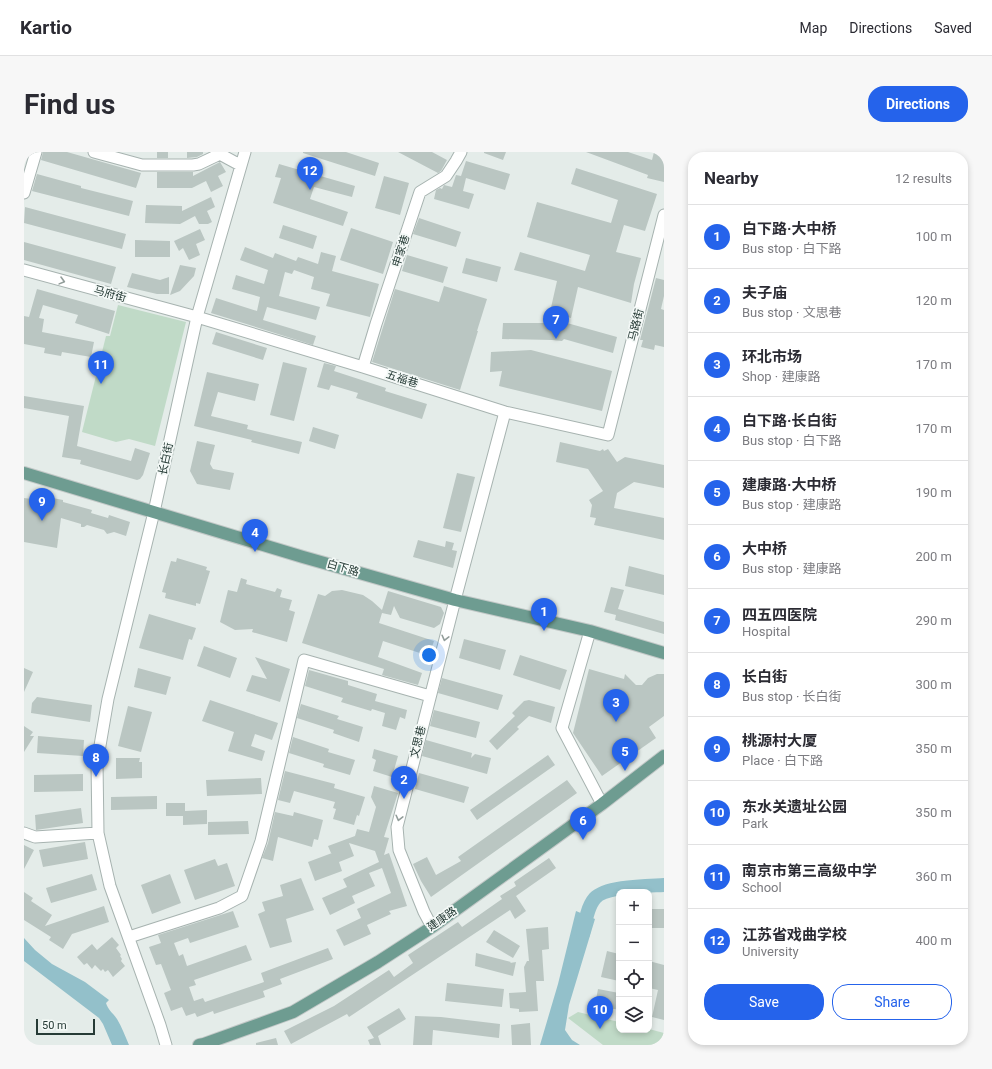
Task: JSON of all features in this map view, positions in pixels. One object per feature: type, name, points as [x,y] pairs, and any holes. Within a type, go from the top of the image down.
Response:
[{"type":"main road","name":"白下路","points":[[25,476],[154,512],[303,557],[454,600],[590,631],[664,653]]},
{"type":"main road","name":"建康路","points":[[199,1045],[293,1012],[378,962],[432,927],[602,804],[664,756]]},
{"type":"street","points":[[24,193],[36,152]]},
{"type":"street","points":[[94,152],[146,165],[193,165],[199,164],[218,153],[240,165]]},
{"type":"street","name":"长白街","points":[[166,1045],[110,886],[98,833],[97,763],[108,699],[154,512],[197,318],[245,152]]},
{"type":"street","name":"申家巷","points":[[363,367],[420,192],[446,176],[461,152]]},
{"type":"street","name":"马路街","points":[[608,435],[664,215]]},
{"type":"street","name":"马府街","points":[[24,270],[197,318]]},
{"type":"street","name":"五福巷","points":[[197,318],[363,367],[505,412],[608,435]]},
{"type":"street","name":"文思巷","points":[[432,927],[424,912],[399,850],[397,827],[454,600],[505,412]]},
{"type":"street","points":[[590,631],[562,728],[602,804]]},
{"type":"street","points":[[129,938],[219,908],[242,896],[261,841],[304,660],[430,696]]},
{"type":"street","points":[[24,833],[35,837],[98,833]]},
{"type":"green space","points":[[118,305],[186,322],[155,446],[129,439],[116,442],[82,432],[106,336],[110,336]]},
{"type":"green space","points":[[578,1012],[616,1021],[616,1033],[652,1033],[652,1030],[664,1033],[664,1045],[603,1045],[568,1018]]},
{"type":"water","points":[[576,911],[595,919],[569,1005],[565,1030],[572,1040],[580,1045],[540,1045],[558,984]]},
{"type":"water","points":[[24,938],[35,950],[52,964],[85,982],[109,1000],[106,1003],[109,1010],[119,1022],[129,1045],[112,1045],[99,1018],[24,961]]},
{"type":"building","points":[[43,152],[67,152],[141,173],[136,188],[41,160]]},
{"type":"building","points":[[157,152],[168,152],[168,158],[157,158]]},
{"type":"building","points":[[187,152],[203,152],[203,154],[197,157],[187,158]]},
{"type":"building","points":[[303,152],[346,152],[379,163],[375,176]]},
{"type":"building","points":[[398,152],[432,152],[447,160],[441,171],[438,173]]},
{"type":"building","points":[[484,152],[506,152],[503,160]]},
{"type":"building","points":[[586,152],[628,152],[652,160],[654,152],[664,152],[664,182],[647,178],[648,175]]},
{"type":"building","points":[[466,161],[510,174],[505,190],[466,178],[463,191],[474,194],[469,209],[434,199],[436,190],[440,188],[442,189],[444,185],[452,187],[456,175],[461,176]]},
{"type":"building","points":[[220,162],[226,172],[218,176],[223,186],[211,192],[206,181],[192,188],[157,188],[157,172],[193,172],[193,176]]},
{"type":"building","points":[[279,164],[355,186],[352,197],[314,187],[310,199],[348,212],[343,226],[273,203],[281,178],[275,177]]},
{"type":"building","points":[[576,168],[657,194],[645,231],[624,225],[616,252],[641,258],[631,303],[578,287],[571,318],[550,312],[557,281],[514,270],[520,252],[585,271],[590,255],[527,237],[537,202],[611,223],[618,200],[571,184]]},
{"type":"building","points":[[37,174],[81,186],[81,188],[133,201],[129,216],[32,191]]},
{"type":"building","points":[[384,176],[409,183],[400,215],[375,208]]},
{"type":"building","points":[[211,197],[215,207],[207,211],[212,222],[208,224],[199,224],[195,216],[180,224],[145,223],[146,205],[182,206],[182,211]]},
{"type":"building","points":[[25,207],[126,234],[122,249],[24,223]]},
{"type":"building","points":[[419,218],[461,232],[456,247],[413,234]]},
{"type":"building","points":[[283,225],[317,236],[313,249],[279,238]]},
{"type":"building","points":[[351,228],[393,242],[383,274],[340,260]]},
{"type":"building","points":[[200,229],[205,240],[196,244],[200,255],[189,260],[183,248],[179,251],[174,241]]},
{"type":"building","points":[[135,240],[170,241],[170,257],[135,257]]},
{"type":"building","points":[[24,242],[116,267],[111,284],[24,260]]},
{"type":"building","points":[[245,247],[273,258],[275,253],[296,261],[298,257],[318,264],[321,252],[336,256],[332,271],[379,284],[370,317],[326,306],[330,294],[311,289],[314,277],[294,270],[292,274],[285,272],[279,296],[320,307],[316,320],[267,307],[263,320],[316,336],[313,345],[211,313],[216,298],[257,311],[260,297],[232,289],[236,275],[264,284],[268,270],[240,260]]},
{"type":"building","points":[[407,255],[448,267],[443,283],[402,271]]},
{"type":"building","points":[[466,258],[501,267],[497,282],[462,273]]},
{"type":"building","points":[[180,265],[196,268],[194,276],[180,291],[170,295]]},
{"type":"building","points":[[132,273],[160,280],[169,277],[169,294],[157,294],[127,287]]},
{"type":"building","points":[[656,278],[664,280],[664,296],[661,309],[664,310],[664,347],[655,345],[654,350],[641,347],[643,340],[640,340]]},
{"type":"building","points":[[444,286],[487,299],[460,390],[372,362],[395,289],[439,302]]},
{"type":"building","points":[[37,289],[115,311],[109,334],[75,323],[78,315],[43,305],[39,318],[44,319],[42,332],[94,342],[91,357],[62,352],[61,356],[44,353],[45,348],[24,344],[24,316],[29,317]]},
{"type":"building","points":[[503,323],[567,323],[617,337],[613,353],[564,339],[562,341],[502,339]]},
{"type":"building","points":[[216,332],[267,348],[263,360],[212,344]]},
{"type":"building","points":[[531,350],[612,371],[602,411],[499,386],[502,371],[490,372],[491,352]]},
{"type":"building","points":[[283,362],[307,368],[294,421],[270,415]]},
{"type":"building","points":[[324,363],[336,366],[334,371],[386,388],[385,391],[427,404],[422,419],[356,398],[358,393],[331,385],[329,390],[317,387]]},
{"type":"building","points":[[207,372],[259,384],[255,401],[218,392],[211,416],[248,425],[247,429],[302,442],[299,454],[251,442],[252,440],[194,426]]},
{"type":"building","points":[[24,396],[84,406],[77,446],[131,461],[135,448],[150,453],[143,475],[137,480],[80,464],[81,460],[62,457],[69,416],[24,408]]},
{"type":"building","points":[[313,427],[339,435],[335,449],[309,441]]},
{"type":"building","points":[[197,441],[215,445],[210,464],[213,469],[234,473],[230,490],[197,484],[190,471]]},
{"type":"building","points":[[560,442],[600,451],[603,449],[604,451],[608,449],[617,462],[625,457],[664,465],[664,488],[634,482],[617,493],[614,508],[664,518],[664,540],[594,525],[596,518],[590,517],[592,505],[589,500],[603,491],[588,469],[556,462]]},
{"type":"building","points":[[457,473],[475,477],[461,532],[443,528]]},
{"type":"building","points":[[37,495],[63,500],[63,502],[92,510],[91,513],[108,518],[109,515],[130,522],[126,536],[114,532],[107,534],[104,530],[87,525],[81,527],[81,524],[61,518],[57,548],[24,542],[24,498],[32,499]]},
{"type":"building","points":[[418,540],[445,547],[446,541],[454,543],[452,550],[457,551],[453,568],[413,557]]},
{"type":"building","points":[[177,558],[207,567],[206,570],[210,571],[200,604],[196,603],[196,606],[165,598],[166,593],[162,592],[171,561],[176,562]]},
{"type":"building","points":[[629,566],[664,575],[664,595],[625,586]]},
{"type":"building","points":[[241,578],[247,580],[246,584],[275,592],[277,588],[282,590],[280,597],[292,600],[289,610],[295,612],[287,642],[252,632],[253,629],[235,630],[220,622],[228,590],[237,592]]},
{"type":"building","points":[[611,587],[624,590],[618,609],[664,622],[664,634],[615,620],[616,615],[604,612]]},
{"type":"building","points":[[342,590],[363,595],[382,610],[388,591],[441,607],[444,613],[440,624],[434,628],[400,618],[394,606],[391,615],[382,613],[379,623],[434,641],[429,656],[383,641],[378,657],[422,673],[418,685],[382,675],[384,669],[302,643],[318,594],[325,596],[332,591]]},
{"type":"building","points":[[149,614],[196,628],[192,640],[189,639],[183,660],[139,648]]},
{"type":"building","points":[[464,639],[506,650],[500,670],[459,658]]},
{"type":"building","points":[[204,646],[237,658],[230,678],[197,666]]},
{"type":"building","points":[[520,655],[567,670],[560,690],[513,675]]},
{"type":"building","points":[[255,657],[290,669],[280,702],[246,691],[252,675],[267,679]]},
{"type":"building","points":[[24,668],[33,672],[24,692]]},
{"type":"building","points":[[138,668],[171,677],[166,695],[134,687]]},
{"type":"building","points":[[589,669],[624,679],[625,674],[636,685],[642,685],[648,678],[657,674],[664,674],[664,716],[649,727],[656,738],[602,776],[573,733]]},
{"type":"building","points":[[309,670],[348,681],[348,685],[377,694],[375,701],[407,710],[405,719],[400,717],[396,730],[382,726],[385,713],[372,709],[371,711],[341,702],[343,698],[305,686]]},
{"type":"building","points":[[442,678],[503,695],[498,710],[438,693]]},
{"type":"building","points":[[37,697],[92,705],[90,722],[31,713],[32,703]]},
{"type":"building","points":[[210,700],[278,723],[272,740],[255,734],[251,746],[265,751],[262,761],[228,751],[234,732],[202,721]]},
{"type":"building","points":[[529,700],[555,707],[551,723],[529,716],[517,727],[519,729],[497,750],[489,741],[515,716],[512,713],[524,701]]},
{"type":"building","points":[[301,704],[339,716],[337,719],[363,727],[359,742],[333,733],[334,730],[297,718]]},
{"type":"building","points":[[128,706],[152,712],[141,752],[118,746]]},
{"type":"building","points":[[434,710],[480,722],[476,738],[430,726]]},
{"type":"building","points":[[24,726],[33,732],[30,736],[34,736],[24,752]]},
{"type":"building","points":[[38,736],[84,740],[83,756],[37,753]]},
{"type":"building","points":[[293,737],[329,749],[328,752],[355,760],[350,775],[323,767],[324,764],[289,753]]},
{"type":"building","points":[[426,740],[472,753],[471,758],[475,754],[491,758],[487,774],[422,756]]},
{"type":"building","points":[[374,749],[398,756],[392,777],[373,771],[376,760],[372,758]]},
{"type":"building","points":[[548,755],[555,765],[477,820],[470,810]]},
{"type":"building","points":[[116,758],[140,758],[139,762],[142,762],[142,778],[116,779]]},
{"type":"building","points":[[285,771],[335,784],[334,788],[365,797],[359,816],[357,815],[354,825],[333,819],[336,809],[333,808],[335,802],[294,791],[290,803],[278,800]]},
{"type":"building","points":[[419,773],[469,787],[464,803],[415,789]]},
{"type":"building","points":[[83,774],[83,791],[34,792],[34,775]]},
{"type":"building","points":[[261,778],[262,794],[207,796],[206,780]]},
{"type":"building","points":[[567,780],[577,793],[431,897],[413,864],[427,857],[436,875],[461,861],[458,857]]},
{"type":"building","points":[[374,786],[398,793],[384,837],[389,838],[384,855],[389,853],[407,906],[389,911],[391,914],[367,925],[371,934],[344,946],[336,930],[361,918],[357,909],[391,893],[382,868],[369,873],[375,886],[352,896],[355,903],[330,915],[322,898],[347,887],[343,879],[379,862],[375,851],[349,843],[354,856],[339,862],[342,871],[315,881],[308,862],[332,853],[328,846],[355,836],[357,829],[369,832],[376,807],[371,797]]},
{"type":"building","points":[[157,796],[157,809],[111,810],[111,797]]},
{"type":"building","points":[[166,803],[185,803],[185,811],[207,810],[207,824],[183,825],[183,816],[166,816]]},
{"type":"building","points":[[81,808],[83,823],[36,830],[35,815]]},
{"type":"building","points":[[275,812],[293,816],[294,812],[323,820],[318,840],[314,839],[312,847],[278,837],[273,861],[262,858],[268,843]]},
{"type":"building","points":[[248,821],[249,834],[208,835],[208,822]]},
{"type":"building","points":[[85,842],[88,859],[43,867],[39,850]]},
{"type":"building","points":[[24,845],[34,850],[24,869]]},
{"type":"building","points":[[549,858],[556,868],[516,896],[526,911],[515,919],[510,910],[349,1017],[347,1014],[291,1044],[284,1031],[334,1006],[389,970],[394,977],[413,963],[408,955],[458,922],[462,927],[502,899],[500,896],[516,886],[514,882]]},
{"type":"building","points":[[215,859],[218,866],[227,863],[235,886],[195,900],[184,870]]},
{"type":"building","points":[[92,874],[97,890],[51,903],[46,888]]},
{"type":"building","points":[[170,874],[181,903],[152,914],[141,885]]},
{"type":"building","points":[[301,878],[314,910],[286,919],[292,942],[270,948],[258,914],[265,911],[262,902],[283,896],[280,885]]},
{"type":"building","points":[[24,892],[33,898],[31,901],[52,915],[45,926],[104,906],[109,922],[72,934],[63,949],[49,940],[51,937],[24,920]]},
{"type":"building","points":[[652,909],[664,909],[664,928],[652,928]]},
{"type":"building","points":[[233,911],[239,927],[190,943],[188,938],[174,943],[179,956],[183,954],[187,966],[246,945],[252,960],[194,980],[196,985],[189,987],[194,1001],[203,998],[205,1002],[264,982],[261,973],[328,948],[333,959],[280,979],[282,984],[263,991],[265,997],[214,1014],[213,1011],[197,1017],[195,1013],[186,1016],[182,1007],[171,1011],[164,993],[171,990],[161,964],[156,965],[149,947],[161,943],[158,935]]},
{"type":"building","points":[[548,927],[549,949],[542,950],[544,981],[536,981],[538,1011],[519,1012],[519,1009],[510,1008],[509,993],[526,992],[524,967],[527,961],[529,961],[526,929]]},
{"type":"building","points":[[494,930],[520,946],[513,958],[486,942]]},
{"type":"building","points":[[112,937],[119,945],[116,948],[121,955],[121,961],[125,966],[113,977],[108,970],[105,972],[103,969],[101,971],[95,965],[92,969],[87,963],[84,965],[77,957],[92,944],[97,950]]},
{"type":"building","points":[[607,951],[616,953],[616,980],[601,977]]},
{"type":"building","points":[[476,953],[511,962],[510,963],[516,962],[513,976],[475,966]]},
{"type":"building","points":[[652,962],[664,965],[664,1020],[652,1017],[658,990],[652,989]]},
{"type":"building","points":[[447,983],[504,989],[502,1007],[445,1001]]},
{"type":"building","points":[[598,989],[616,992],[616,1009],[595,1005]]},
{"type":"building","points":[[399,1008],[406,1019],[378,1036],[381,1045],[370,1045],[368,1040],[374,1038],[367,1027]]},
{"type":"building","points":[[415,1016],[441,1017],[500,1024],[499,1038],[433,1030],[432,1045],[413,1045]]},
{"type":"building","points":[[530,1023],[531,1045],[512,1045],[511,1025]]},
{"type":"building","points":[[276,1038],[278,1045],[256,1045],[256,1043]]},
{"type":"waterway","points":[[583,934],[590,906],[595,898],[600,894],[627,887],[664,885]]},
{"type":"place","name":"江苏省戏曲学校","points":[[310,190]]},
{"type":"place","name":"四五四医院","points":[[556,339]]},
{"type":"place","name":"南京市第三高级中学","points":[[101,384]]},
{"type":"place","name":"桃源村大厦","points":[[42,521]]},
{"type":"place","name":"白下路·长白街","points":[[255,552]]},
{"type":"place","name":"白下路·大中桥","points":[[544,631]]},
{"type":"place","name":"环北市场","points":[[616,722]]},
{"type":"place","name":"建康路·大中桥","points":[[625,771]]},
{"type":"place","name":"长白街","points":[[96,777]]},
{"type":"place","name":"夫子庙","points":[[404,799]]},
{"type":"place","name":"大中桥","points":[[583,840]]},
{"type":"place","name":"东水关遗址公园","points":[[600,1029]]}]
